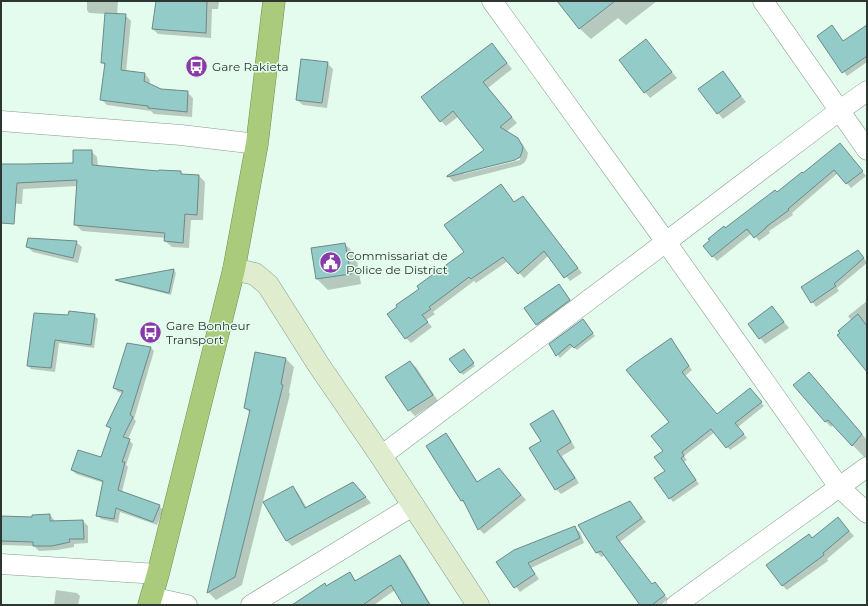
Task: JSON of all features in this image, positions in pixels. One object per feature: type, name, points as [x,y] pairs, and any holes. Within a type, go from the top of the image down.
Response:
[{"type":"highway","points":[[150,601],[234,269],[257,144],[274,1]]},
{"type":"main road","points":[[234,269],[255,274],[268,285],[318,364],[414,505],[478,605]]},
{"type":"street","points":[[492,1],[666,242],[839,487],[867,513]]},
{"type":"street","points":[[763,1],[867,150]]},
{"type":"street","points":[[381,456],[867,91]]},
{"type":"street","points":[[1,121],[181,135],[257,144]]},
{"type":"street","points":[[676,605],[867,467]]},
{"type":"street","points":[[252,605],[414,505]]},
{"type":"street","points":[[1,564],[158,574]]},
{"type":"street","points":[[150,601],[187,605]]},
{"type":"building","points":[[156,1],[207,1],[206,33],[152,29]]},
{"type":"building","points":[[557,1],[615,1],[579,29]]},
{"type":"building","points":[[105,13],[126,14],[121,70],[145,73],[144,81],[161,89],[188,91],[187,112],[148,108],[148,106],[100,100],[105,63],[101,63]]},
{"type":"building","points":[[832,25],[843,41],[867,25],[867,56],[842,73],[817,36]]},
{"type":"building","points":[[646,39],[672,72],[644,93],[619,60]]},
{"type":"building","points":[[492,43],[507,63],[483,82],[512,117],[500,127],[518,138],[523,147],[522,152],[520,157],[515,160],[447,177],[484,150],[453,111],[440,122],[421,97]]},
{"type":"building","points":[[301,59],[328,62],[322,103],[296,100]]},
{"type":"building","points":[[723,71],[741,96],[717,114],[698,89]]},
{"type":"building","points":[[840,143],[863,171],[846,184],[834,170],[788,209],[789,210],[754,238],[747,229],[712,257],[703,246],[710,240],[708,239],[775,190],[777,192]]},
{"type":"building","points":[[73,150],[92,150],[92,165],[158,171],[181,171],[181,174],[199,175],[197,215],[185,214],[183,243],[164,241],[165,233],[74,225],[77,180],[17,183],[14,224],[1,223],[1,164],[73,163]]},
{"type":"building","points":[[501,184],[514,202],[523,196],[578,268],[564,278],[544,251],[518,274],[503,257],[471,279],[469,277],[429,307],[431,309],[422,315],[428,322],[405,339],[387,314],[397,307],[396,305],[419,289],[417,286],[464,252],[444,225]]},
{"type":"building","points":[[28,238],[77,241],[73,258],[26,247]]},
{"type":"building","points":[[345,243],[351,274],[316,279],[311,248]]},
{"type":"building","points":[[858,250],[864,258],[834,284],[836,286],[811,303],[801,287]]},
{"type":"building","points":[[174,269],[169,293],[115,280]]},
{"type":"building","points":[[559,284],[570,300],[536,325],[524,308]]},
{"type":"building","points":[[772,306],[784,322],[759,339],[748,324]]},
{"type":"building","points":[[69,311],[95,314],[91,345],[55,340],[51,368],[27,366],[34,313],[68,315]]},
{"type":"building","points":[[858,314],[867,326],[867,372],[837,335],[840,333],[838,331]]},
{"type":"building","points":[[583,319],[593,333],[574,348],[570,344],[556,356],[549,344]]},
{"type":"building","points":[[671,338],[689,366],[682,372],[717,414],[750,388],[762,402],[735,423],[744,434],[726,448],[711,429],[682,452],[684,456],[681,458],[696,480],[669,499],[654,478],[665,471],[654,457],[663,451],[651,436],[669,422],[626,370]]},
{"type":"building","points":[[127,343],[151,347],[130,415],[133,417],[123,437],[130,439],[122,462],[125,462],[118,490],[160,505],[153,522],[116,508],[114,519],[96,516],[103,481],[71,470],[78,450],[101,457],[111,428],[106,426],[123,391],[113,388]]},
{"type":"building","points":[[464,349],[474,363],[460,373],[449,359]]},
{"type":"building","points":[[255,352],[286,358],[281,384],[283,385],[235,577],[207,593],[250,410],[244,408]]},
{"type":"building","points":[[410,361],[433,395],[408,411],[385,377]]},
{"type":"building","points":[[809,372],[862,434],[852,446],[828,420],[825,422],[793,385]]},
{"type":"building","points":[[553,410],[571,442],[557,451],[575,478],[555,490],[529,448],[541,441],[530,424]]},
{"type":"building","points":[[446,433],[477,482],[499,468],[521,495],[478,530],[463,500],[461,501],[426,446]]},
{"type":"building","points":[[353,482],[366,497],[286,541],[263,502],[293,486],[305,508]]},
{"type":"building","points":[[630,501],[642,518],[616,537],[652,584],[655,582],[665,595],[652,605],[640,605],[601,551],[596,553],[578,525]]},
{"type":"building","points":[[50,514],[50,521],[83,520],[84,539],[69,539],[70,542],[52,546],[33,546],[33,542],[1,541],[1,516],[32,517],[32,515]]},
{"type":"building","points":[[838,517],[849,531],[823,553],[824,555],[782,586],[766,565],[809,534],[812,538]]},
{"type":"building","points":[[575,526],[580,538],[528,563],[535,574],[514,588],[496,562],[514,550]]},
{"type":"building","points":[[400,555],[430,605],[403,605],[391,585],[363,605],[292,605],[325,583],[326,586],[350,572],[355,581]]},
{"type":"place","name":"Gare Rakieta","points":[[197,67]]},
{"type":"place","name":"Commissariat de Police de District","points":[[330,263]]},
{"type":"place","name":"Gare Bonheur Transport","points":[[151,333]]}]
